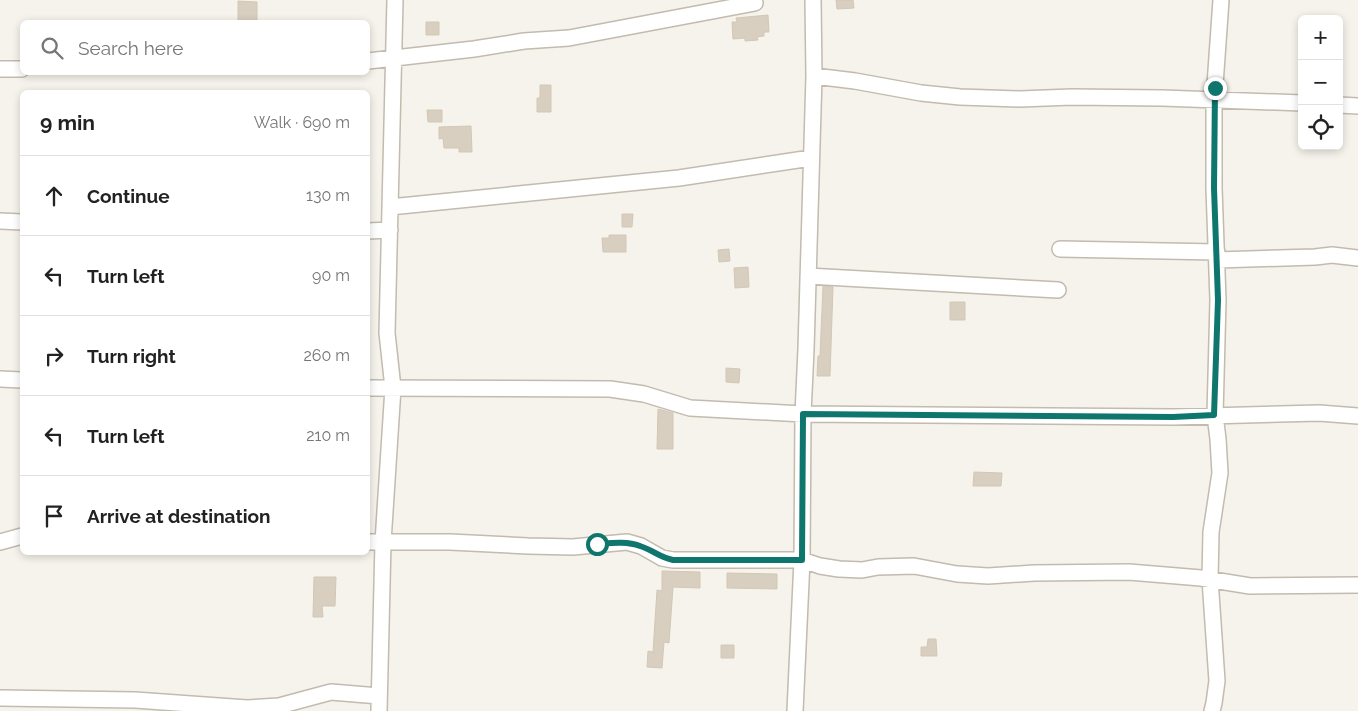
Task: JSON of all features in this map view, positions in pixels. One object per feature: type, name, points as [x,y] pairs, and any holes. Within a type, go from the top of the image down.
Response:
[{"type":"street","points":[[0,698],[134,700],[247,708],[279,706],[331,692],[379,703],[375,542],[393,388],[387,333],[395,0]]},
{"type":"street","points":[[795,711],[802,560],[803,414],[814,76],[812,0]]},
{"type":"street","points":[[1212,711],[1216,681],[1210,579],[1211,532],[1220,473],[1218,439],[1214,415],[1218,326],[1214,188],[1214,99],[1221,0]]},
{"type":"street","points":[[370,61],[474,49],[524,41],[569,38],[755,3]]},
{"type":"street","points":[[0,69],[20,69]]},
{"type":"street","points":[[814,76],[921,93],[975,98],[1214,99],[1298,103]]},
{"type":"street","points":[[1343,105],[1358,106]]},
{"type":"street","points":[[390,207],[679,178],[810,158]]},
{"type":"street","points":[[0,221],[20,222]]},
{"type":"street","points":[[370,231],[390,230]]},
{"type":"street","points":[[1060,249],[1217,256],[1315,257],[1332,255],[1358,258]]},
{"type":"street","points":[[808,276],[1058,290]]},
{"type":"street","points":[[0,379],[20,380]]},
{"type":"street","points":[[370,388],[610,389],[644,394],[690,408],[803,414],[1173,417],[1319,414],[1358,416]]},
{"type":"street","points":[[0,542],[20,537]]},
{"type":"street","points":[[375,542],[450,542],[573,547],[627,542],[641,546],[662,558],[673,560],[802,560],[820,566],[846,569],[862,570],[878,567],[914,566],[957,574],[988,576],[1034,573],[1128,572],[1210,579],[1250,586],[1358,584]]},
{"type":"building","points":[[836,0],[853,0],[854,8],[837,9]]},
{"type":"building","points":[[238,1],[257,2],[257,20],[238,20]]},
{"type":"building","points":[[768,15],[769,32],[764,32],[764,36],[757,37],[758,40],[745,41],[745,38],[733,39],[732,22],[737,22],[736,18]]},
{"type":"building","points":[[426,22],[439,22],[439,35],[426,35]]},
{"type":"building","points":[[540,85],[551,85],[551,112],[537,112],[537,98],[540,98]]},
{"type":"building","points":[[427,110],[442,110],[442,122],[428,122]]},
{"type":"building","points":[[471,126],[472,152],[459,152],[459,148],[444,148],[443,138],[439,139],[439,127]]},
{"type":"building","points":[[622,214],[633,214],[632,227],[622,227]]},
{"type":"building","points":[[609,235],[626,235],[626,252],[603,252],[602,238],[609,238]]},
{"type":"building","points":[[729,249],[730,261],[719,262],[718,250]]},
{"type":"building","points":[[748,267],[749,287],[735,288],[734,268]]},
{"type":"building","points":[[823,286],[833,287],[830,376],[817,376],[818,356],[820,356]]},
{"type":"building","points":[[950,302],[965,302],[965,320],[950,320]]},
{"type":"building","points":[[726,368],[740,369],[739,383],[726,382]]},
{"type":"building","points":[[658,409],[673,413],[673,449],[657,449]]},
{"type":"building","points":[[974,472],[1002,473],[1001,486],[973,486]]},
{"type":"building","points":[[662,571],[700,572],[700,588],[673,587],[669,643],[664,642],[662,668],[647,667],[648,651],[653,652],[657,590],[662,591]]},
{"type":"building","points":[[727,573],[777,574],[777,589],[727,588]]},
{"type":"building","points":[[314,577],[336,577],[335,606],[322,606],[323,617],[313,617]]},
{"type":"building","points":[[928,639],[936,639],[937,656],[921,656],[921,647],[927,647]]},
{"type":"building","points":[[721,645],[734,645],[734,658],[721,658]]},
{"type":"route","points":[[597,544],[627,542],[641,546],[662,558],[673,560],[802,560],[803,414],[1173,417],[1214,415],[1218,300],[1214,188],[1215,88]]}]
